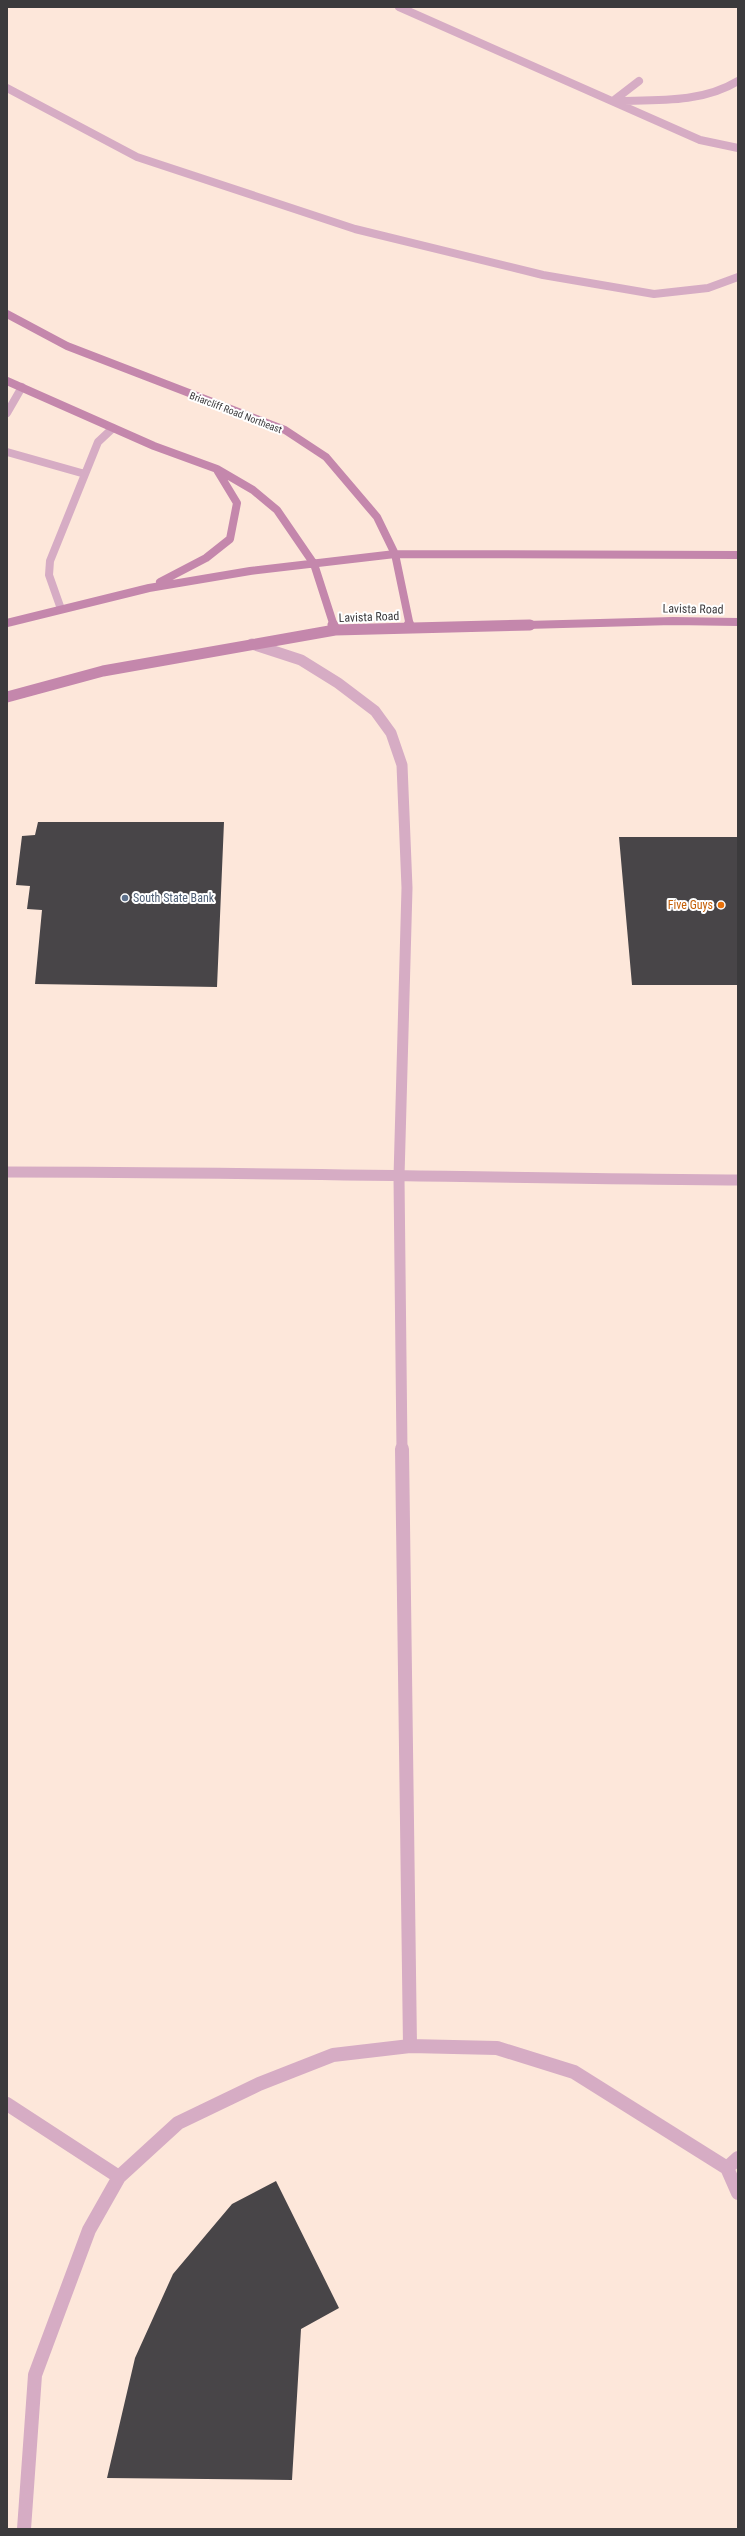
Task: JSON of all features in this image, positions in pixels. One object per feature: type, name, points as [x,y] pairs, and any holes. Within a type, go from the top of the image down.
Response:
[{"type":"main road","name":"Briarcliff Road Northeast","points":[[7,314],[67,346],[285,430],[326,457],[377,516],[395,554],[410,628]]},
{"type":"main road","points":[[7,381],[154,446],[217,469],[253,490],[277,510],[314,564],[335,630]]},
{"type":"main road","points":[[149,588],[206,558],[230,539],[237,503],[217,469]]},
{"type":"main road","points":[[7,623],[149,588],[250,571],[395,554],[738,555]]},
{"type":"main road","name":"Lavista Road","points":[[7,697],[103,671],[335,630],[673,621],[738,622]]},
{"type":"lane","points":[[399,7],[700,140],[738,148]]},
{"type":"lane","points":[[613,101],[639,81]]},
{"type":"lane","points":[[613,101],[694,98],[728,89],[738,81]]},
{"type":"lane","points":[[7,88],[138,158],[355,229],[543,275],[654,294],[708,288],[738,277]]},
{"type":"lane","points":[[7,413],[22,387]]},
{"type":"lane","points":[[61,609],[49,575],[50,560],[98,442],[113,428]]},
{"type":"lane","points":[[7,452],[85,474]]},
{"type":"lane","points":[[252,644],[301,660],[338,683],[375,712],[391,733],[402,765],[407,888],[399,1177],[410,2046]]},
{"type":"lane","points":[[7,1172],[209,1172],[399,1177],[738,1180]]},
{"type":"lane","points":[[24,2529],[35,2375],[89,2230],[119,2177],[178,2123],[259,2084],[333,2055],[410,2046],[498,2048],[574,2072],[732,2163],[738,2193]]},
{"type":"lane","points":[[7,2104],[119,2177]]},
{"type":"shaded area","points":[[7,7],[738,7],[738,2529],[7,2529]]},
{"type":"building","name":"South State Bank","points":[[38,822],[224,822],[217,987],[35,984],[42,910],[27,909],[30,886],[16,885],[22,836],[35,835]]},
{"type":"building","points":[[619,837],[738,837],[738,985],[632,985]]},
{"type":"building","points":[[276,2181],[339,2308],[301,2329],[292,2480],[107,2478],[135,2358],[173,2274],[232,2204]]},
{"type":"place","name":"South State Bank","points":[[125,898]]},
{"type":"place","name":"Five Guys","points":[[721,905]]}]
